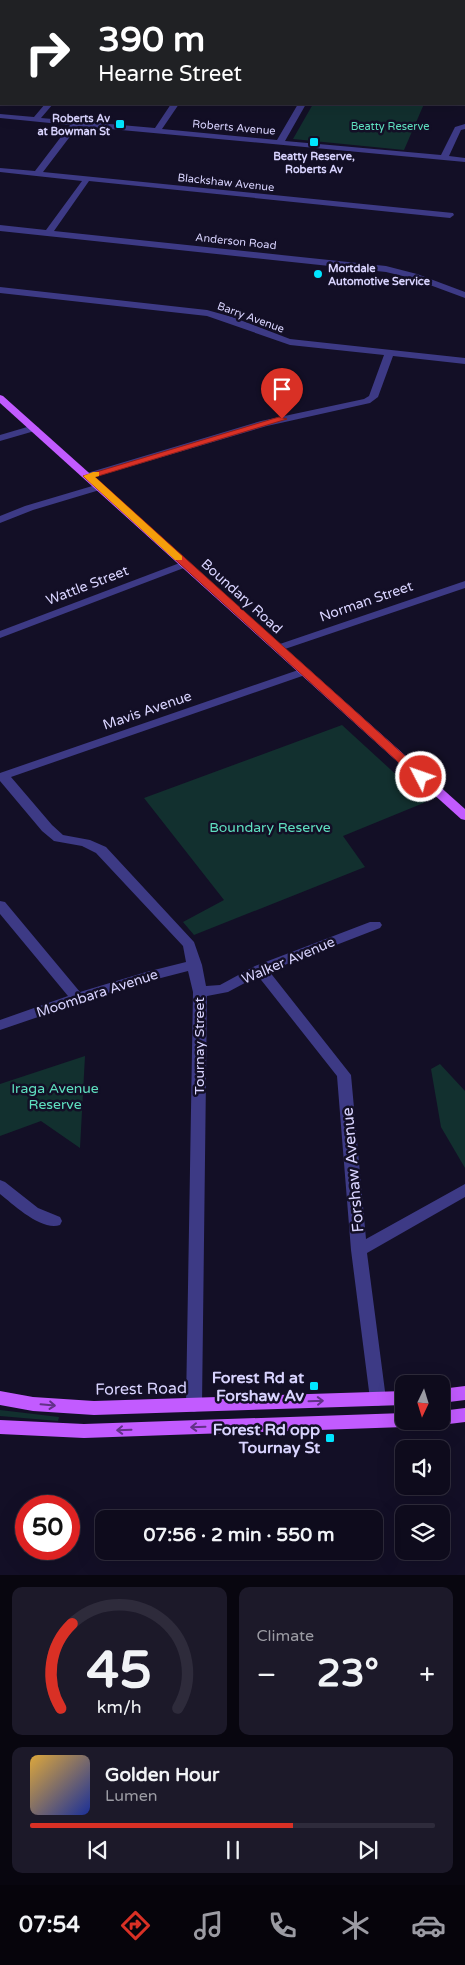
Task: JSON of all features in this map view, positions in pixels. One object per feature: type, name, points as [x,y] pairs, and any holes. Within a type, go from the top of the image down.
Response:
[{"type":"main road","name":"Boundary Road","points":[[0,398],[465,816]]},
{"type":"main road","points":[[450,1395],[465,1393]]},
{"type":"main road","name":"Forest Road","points":[[0,1398],[71,1407],[395,1398]]},
{"type":"main road","points":[[450,1417],[465,1415]]},
{"type":"main road","points":[[0,1427],[84,1431],[395,1420]]},
{"type":"street","points":[[36,119],[48,105]]},
{"type":"street","points":[[157,130],[174,105]]},
{"type":"street","points":[[280,142],[301,105]]},
{"type":"street","name":"Roberts Avenue","points":[[0,116],[465,160]]},
{"type":"street","points":[[37,174],[76,123]]},
{"type":"street","points":[[444,158],[458,129],[465,126]]},
{"type":"street","name":"Blackshaw Avenue","points":[[0,170],[450,215]]},
{"type":"street","points":[[48,233],[87,179]]},
{"type":"street","name":"Anderson Road","points":[[0,228],[386,268],[465,295]]},
{"type":"street","name":"Barry Avenue","points":[[0,290],[207,313],[232,319],[282,340],[465,361]]},
{"type":"street","points":[[88,476],[265,423],[367,400],[373,397],[389,353]]},
{"type":"street","points":[[0,438],[34,428]]},
{"type":"street","points":[[0,520],[29,508],[99,486]]},
{"type":"street","name":"Wattle Street","points":[[0,635],[185,564]]},
{"type":"street","name":"Norman Street","points":[[278,648],[465,584]]},
{"type":"street","name":"Mavis Avenue","points":[[1,776],[304,672]]},
{"type":"street","name":"Tournay Street","points":[[1,776],[47,828],[59,838],[85,843],[101,850],[189,945],[200,992],[194,1405]]},
{"type":"street","points":[[0,905],[77,998]]},
{"type":"street","name":"Walker Avenue","points":[[200,992],[223,989],[260,969],[374,926]]},
{"type":"street","name":"Moombara Avenue","points":[[0,1025],[77,998],[172,969],[195,965]]},
{"type":"street","name":"Forshaw Avenue","points":[[260,969],[344,1075],[359,1250],[378,1399]]},
{"type":"street","points":[[0,1186],[33,1212],[54,1221]]},
{"type":"street","points":[[359,1250],[465,1190]]},
{"type":"green space","name":"Beatty Reserve","points":[[312,105],[424,105],[404,150],[293,139]]},
{"type":"green space","name":"Boundary Reserve","points":[[342,725],[426,802],[343,836],[365,867],[194,935],[183,922],[224,900],[144,798]]},
{"type":"green space","name":"Iraga Avenue Reserve","points":[[85,1056],[80,1148],[41,1121],[0,1136],[0,1084]]},
{"type":"green space","points":[[440,1064],[465,1091],[465,1168],[441,1127],[431,1069]]},
{"type":"green space","points":[[0,1410],[59,1417],[58,1421],[0,1416]]},
{"type":"slow traffic","points":[[96,474],[88,476],[178,558]]},
{"type":"place","name":"Roberts Av at Bowman St","points":[[120,124]]},
{"type":"place","name":"Beatty Reserve, Roberts Av","points":[[314,142]]},
{"type":"place","name":"Mortdale Automotive Service","points":[[318,274]]},
{"type":"place","name":"Forest Rd at Forshaw Av","points":[[314,1386]]},
{"type":"place","name":"Forest Rd opp Tournay St","points":[[330,1438]]},
{"type":"route","points":[[282,419],[88,476],[421,777]]}]
